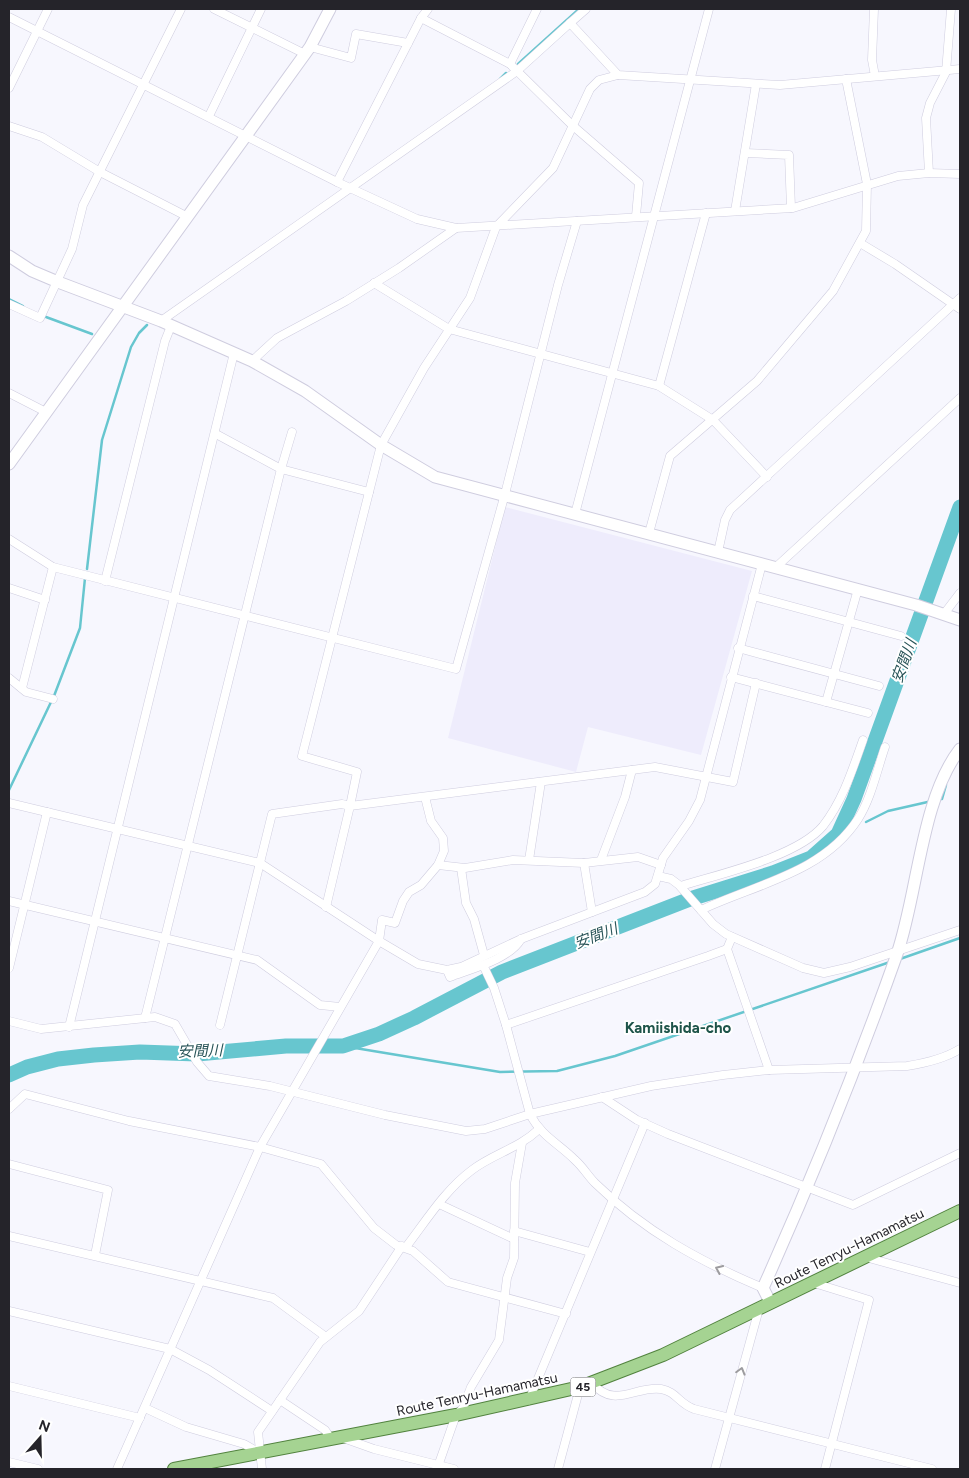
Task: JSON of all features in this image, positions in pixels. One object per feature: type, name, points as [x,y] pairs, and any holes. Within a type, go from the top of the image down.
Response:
[{"type":"main road","name":"Route Tenryu-Hamamatsu","points":[[174,1469],[456,1415],[586,1386],[663,1355],[960,1211]]},
{"type":"street","points":[[9,88],[48,9]]},
{"type":"street","points":[[9,304],[40,318],[72,249],[83,205],[181,9]]},
{"type":"street","points":[[214,9],[252,28],[307,50],[350,58],[356,34],[408,43]]},
{"type":"street","points":[[209,116],[261,9]]},
{"type":"street","points":[[9,464],[247,136],[307,50],[330,9]]},
{"type":"street","points":[[337,182],[421,18],[428,9]]},
{"type":"street","points":[[510,64],[538,9]]},
{"type":"street","points":[[166,323],[351,188],[517,71],[586,9]]},
{"type":"street","points":[[575,514],[709,9]]},
{"type":"street","points":[[874,9],[872,60],[875,76]]},
{"type":"street","points":[[929,173],[926,118],[930,103],[946,69],[951,9]]},
{"type":"street","points":[[9,17],[337,182],[417,220],[456,228],[791,208],[898,176],[929,173],[960,174]]},
{"type":"street","points":[[421,18],[510,64],[572,125],[639,183],[636,216]]},
{"type":"street","points":[[570,23],[618,75]]},
{"type":"street","points":[[326,907],[357,772],[302,756],[381,445],[448,329],[470,298],[496,227],[553,168],[590,89],[599,80],[618,75],[780,84],[960,69]]},
{"type":"street","points":[[648,533],[670,456],[751,386],[821,306],[860,244],[866,231],[867,184],[846,79]]},
{"type":"street","points":[[734,212],[756,84]]},
{"type":"street","points":[[9,126],[42,137],[100,172],[188,217]]},
{"type":"street","points":[[745,153],[789,155],[791,208]]},
{"type":"street","points":[[659,386],[706,213]]},
{"type":"street","points":[[9,539],[54,567],[456,669],[505,494],[542,355],[558,285],[577,221]]},
{"type":"street","points":[[252,361],[276,338],[374,284],[456,228]]},
{"type":"street","points":[[860,244],[896,264],[957,307]]},
{"type":"street","points":[[9,256],[32,271],[123,308],[166,323],[252,361],[305,392],[381,445],[435,477],[858,589],[916,605],[960,620]]},
{"type":"street","points":[[374,284],[448,329],[659,386],[713,420],[767,477]]},
{"type":"street","points":[[718,552],[725,520],[730,510],[854,394],[957,307],[960,298]]},
{"type":"street","points":[[105,581],[165,341],[166,323]]},
{"type":"street","points":[[69,1027],[216,434],[234,353]]},
{"type":"street","points":[[9,393],[46,412]]},
{"type":"street","points":[[776,568],[960,398]]},
{"type":"street","points":[[145,1018],[186,845],[292,432]]},
{"type":"street","points":[[216,434],[281,469],[369,492]]},
{"type":"street","points":[[9,803],[260,863],[379,941],[418,964],[447,970],[460,967],[521,939],[645,892],[655,884],[661,865],[673,841],[693,814],[700,800],[738,648],[762,564]]},
{"type":"street","points":[[22,688],[54,567]]},
{"type":"street","points":[[9,588],[45,600]]},
{"type":"street","points":[[826,702],[858,589]]},
{"type":"street","points":[[939,613],[960,593]]},
{"type":"street","points":[[753,596],[901,636]]},
{"type":"street","points":[[738,648],[879,686]]},
{"type":"street","points":[[731,677],[868,713]]},
{"type":"street","points":[[9,678],[22,688],[53,699]]},
{"type":"street","points":[[220,1025],[272,814],[342,804],[350,806],[425,797],[655,767],[733,782],[756,683]]},
{"type":"street","points":[[681,887],[778,855],[805,841],[822,827],[837,806],[846,788],[863,740]]},
{"type":"street","points":[[701,909],[737,893],[794,873],[820,859],[844,837],[859,818],[885,748]]},
{"type":"street","points":[[715,1469],[728,1418],[764,1306],[763,1288],[808,1190],[892,967],[937,794],[948,764],[960,749]]},
{"type":"street","points":[[601,860],[625,797],[632,770]]},
{"type":"street","points":[[529,860],[541,782]]},
{"type":"street","points":[[117,1469],[260,1147],[379,941],[382,920],[395,924],[402,901],[409,892],[421,885],[438,865],[444,851],[443,838],[431,821],[425,797]]},
{"type":"street","points":[[9,968],[47,812]]},
{"type":"street","points":[[438,865],[461,868],[494,862],[529,860],[584,863],[638,857],[661,865]]},
{"type":"street","points":[[584,863],[592,912]]},
{"type":"street","points":[[461,868],[466,903],[474,919],[484,956]]},
{"type":"street","points":[[658,876],[671,879],[681,887],[713,924],[732,937],[803,968],[824,973],[850,968],[960,930]]},
{"type":"street","points":[[9,901],[257,960],[320,1005],[340,1007]]},
{"type":"street","points":[[732,937],[727,949],[769,1070]]},
{"type":"street","points":[[447,970],[450,977],[484,966],[516,948],[521,939]]},
{"type":"street","points":[[506,1024],[727,949]]},
{"type":"street","points":[[484,966],[494,988],[506,1024],[530,1114],[538,1130],[576,1160],[594,1182],[612,1198],[672,1243],[705,1264],[763,1288]]},
{"type":"street","points":[[9,1021],[41,1029],[155,1017],[175,1024],[197,1062],[209,1076],[292,1091],[385,1115],[466,1131],[485,1128],[530,1114],[651,1086],[769,1070],[907,1066],[951,1055],[960,1049]]},
{"type":"street","points":[[9,1109],[25,1094],[129,1121],[260,1147],[321,1164],[374,1228],[396,1245],[404,1246],[448,1282],[566,1314]]},
{"type":"street","points":[[602,1097],[644,1123],[804,1186],[808,1190],[853,1205],[960,1153]]},
{"type":"street","points":[[529,1400],[644,1123]]},
{"type":"street","points":[[262,1469],[258,1432],[326,1337],[359,1311],[404,1246],[439,1204],[472,1170],[522,1143],[538,1130]]},
{"type":"street","points":[[438,1467],[456,1415],[463,1408],[471,1387],[499,1340],[507,1278],[514,1258],[515,1183],[522,1143]]},
{"type":"street","points":[[9,1164],[108,1190],[95,1256]]},
{"type":"street","points":[[439,1204],[514,1235],[590,1252]]},
{"type":"street","points":[[9,1236],[273,1298],[326,1337]]},
{"type":"street","points":[[865,1257],[960,1283]]},
{"type":"street","points":[[813,1282],[869,1300],[825,1469]]},
{"type":"street","points":[[9,1311],[170,1349],[209,1370],[272,1411]]},
{"type":"street","points":[[9,1386],[140,1418]]},
{"type":"street","points":[[558,1469],[586,1386],[614,1396],[662,1389],[676,1395],[682,1404],[728,1418],[932,1469]]},
{"type":"street","points":[[280,1400],[336,1438],[438,1467],[454,1469]]},
{"type":"street","points":[[145,1408],[186,1427],[244,1444],[260,1453]]},
{"type":"street","points":[[9,1462],[38,1469]]},
{"type":"shaded area","points":[[505,507],[752,571],[701,755],[588,727],[576,772],[448,738]]},
{"type":"waterway","points":[[518,64],[579,9]]},
{"type":"waterway","points":[[500,79],[506,73]]},
{"type":"waterway","points":[[9,299],[23,306]]},
{"type":"waterway","points":[[46,317],[92,334]]},
{"type":"waterway","points":[[87,569],[102,440],[131,347],[139,333],[147,325]]},
{"type":"waterway","name":"安間川","points":[[9,1075],[27,1067],[58,1059],[94,1055],[140,1052],[197,1054],[286,1046],[343,1046],[379,1034],[414,1018],[502,972],[690,899],[773,873],[811,858],[838,834],[854,799],[960,507]]},
{"type":"waterway","points":[[54,696],[80,628],[85,578]]},
{"type":"waterway","points":[[9,790],[51,702]]},
{"type":"waterway","points":[[939,799],[942,799],[946,785]]},
{"type":"waterway","points":[[866,822],[888,811],[932,801]]},
{"type":"waterway","points":[[900,959],[960,938]]},
{"type":"waterway","points":[[343,1046],[500,1072],[557,1071],[615,1056],[890,962]]},
{"type":"district","name":"Kamiishida-cho","points":[[678,1028]]}]
